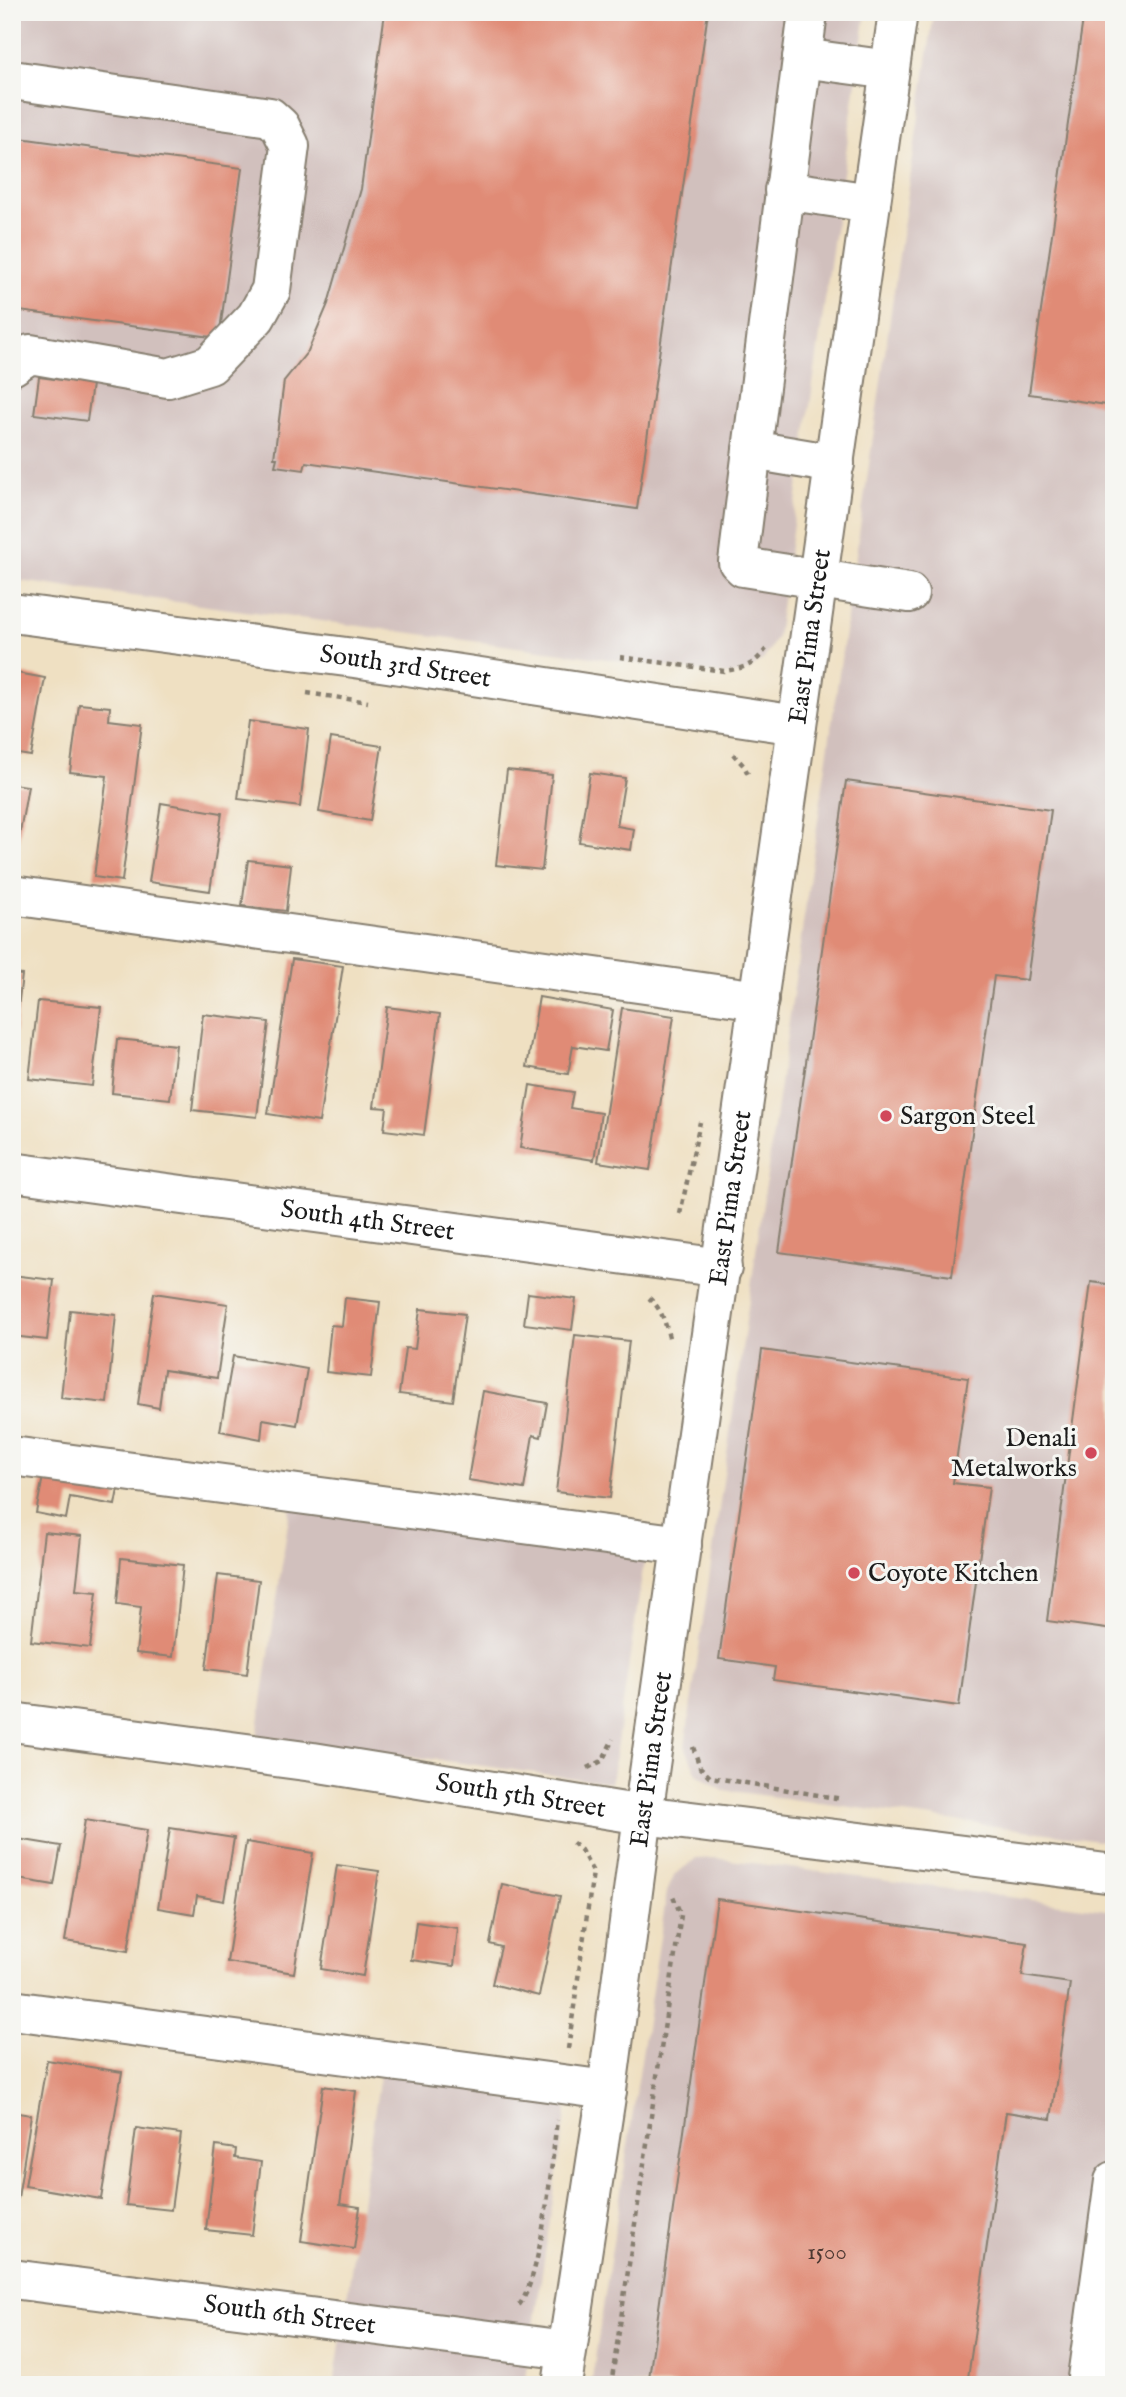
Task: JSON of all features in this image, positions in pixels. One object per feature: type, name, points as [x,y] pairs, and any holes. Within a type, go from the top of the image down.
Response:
[{"type":"street","points":[[808,12],[738,562],[743,567],[909,593]]},
{"type":"street","name":"East Pima Street","points":[[564,2367],[607,2090],[643,1815],[898,12]]},
{"type":"street","points":[[802,58],[890,70]]},
{"type":"street","points":[[12,80],[270,117],[280,126],[290,146],[271,290],[256,317],[209,365],[168,378],[30,354],[12,366]]},
{"type":"street","points":[[784,190],[872,203]]},
{"type":"street","points":[[752,450],[835,464]]},
{"type":"street","name":"South 3rd Street","points":[[12,612],[354,658],[797,725]]},
{"type":"street","points":[[12,895],[759,1000]]},
{"type":"street","name":"South 4th Street","points":[[12,1172],[722,1268]]},
{"type":"street","points":[[12,1456],[681,1545]]},
{"type":"street","name":"South 5th Street","points":[[12,1722],[313,1762],[643,1815],[1114,1874]]},
{"type":"street","points":[[12,2011],[607,2090]]},
{"type":"street","points":[[1086,2385],[1114,2181]]},
{"type":"street","name":"South 6th Street","points":[[12,2279],[564,2367]]},
{"type":"path","points":[[304,693],[373,702]]},
{"type":"path","points":[[730,752],[744,765],[750,779],[750,790]]},
{"type":"path","points":[[680,1214],[702,1113]]},
{"type":"path","points":[[645,1294],[665,1319],[669,1351]]},
{"type":"path","points":[[660,1311],[666,1303]]},
{"type":"path","points":[[578,1773],[602,1761],[616,1732]]},
{"type":"path","points":[[691,1740],[700,1767],[710,1777],[851,1800]]},
{"type":"path","points":[[691,1764],[697,1761]]},
{"type":"path","points":[[611,2385],[681,1915],[673,1896]]},
{"type":"shaded area","points":[[12,12],[866,12],[777,637],[764,659],[748,671],[728,675],[12,580]]},
{"type":"shaded area","points":[[934,12],[1114,12],[1114,1842],[723,1790],[697,1774],[685,1746]]},
{"type":"shaded area","points":[[291,1502],[646,1549],[611,1783],[257,1736]]},
{"type":"shaded area","points":[[715,1858],[1114,1911],[1114,2385],[591,2385],[667,1892],[675,1874],[696,1859]]},
{"type":"shaded area","points":[[381,2068],[569,2095],[525,2385],[334,2385]]},
{"type":"building","points":[[385,12],[708,12],[637,509],[306,462],[304,470],[275,466],[284,381],[308,351],[328,304],[361,189]]},
{"type":"building","points":[[1084,12],[1114,12],[1114,406],[1029,394]]},
{"type":"building","points":[[12,137],[242,168],[219,338],[12,310]]},
{"type":"building","points":[[39,377],[92,384],[87,421],[34,414]]},
{"type":"building","points":[[12,672],[45,678],[31,756],[12,753]]},
{"type":"building","points":[[79,704],[110,707],[109,720],[142,724],[122,881],[94,877],[107,776],[70,772]]},
{"type":"building","points":[[248,721],[309,729],[300,807],[238,799]]},
{"type":"building","points":[[331,738],[382,746],[370,821],[319,812]]},
{"type":"building","points":[[507,770],[552,775],[542,870],[496,865]]},
{"type":"building","points":[[590,773],[625,778],[617,826],[634,829],[631,850],[579,842]]},
{"type":"building","name":"Sargon Steel","points":[[846,781],[1051,810],[1027,980],[994,976],[952,1276],[779,1252]]},
{"type":"building","points":[[12,784],[28,786],[15,861],[12,860]]},
{"type":"building","points":[[161,803],[222,813],[210,891],[149,882]]},
{"type":"building","points":[[248,860],[291,865],[286,911],[242,906]]},
{"type":"building","points":[[292,959],[343,966],[319,1122],[268,1114]]},
{"type":"building","points":[[12,974],[22,975],[14,1042],[12,1042]]},
{"type":"building","points":[[539,997],[613,1010],[606,1051],[573,1046],[568,1074],[527,1067]]},
{"type":"building","points":[[38,1001],[101,1007],[92,1086],[29,1079]]},
{"type":"building","points":[[387,1007],[440,1014],[424,1135],[384,1130],[387,1108],[374,1107]]},
{"type":"building","points":[[622,1008],[674,1016],[650,1170],[598,1162]]},
{"type":"building","points":[[203,1014],[269,1022],[257,1117],[192,1110]]},
{"type":"building","points":[[117,1039],[176,1045],[170,1099],[112,1093]]},
{"type":"building","points":[[530,1085],[573,1092],[570,1108],[601,1113],[594,1160],[520,1148]]},
{"type":"building","points":[[12,1275],[54,1280],[47,1340],[12,1336]]},
{"type":"building","name":"Denali Metalworks","points":[[1091,1282],[1114,1285],[1114,1630],[1047,1621]]},
{"type":"building","points":[[154,1293],[228,1304],[217,1378],[164,1370],[159,1408],[138,1404]]},
{"type":"building","points":[[528,1293],[576,1299],[572,1330],[524,1324]]},
{"type":"building","points":[[345,1298],[380,1302],[371,1377],[326,1372],[331,1325],[342,1326]]},
{"type":"building","points":[[420,1309],[465,1314],[453,1401],[399,1394],[405,1348],[415,1349]]},
{"type":"building","points":[[70,1310],[116,1315],[107,1403],[61,1398]]},
{"type":"building","points":[[575,1335],[629,1341],[610,1498],[556,1492]]},
{"type":"building","name":"Coyote Kitchen","points":[[762,1350],[968,1378],[953,1483],[989,1487],[959,1706],[773,1680],[775,1667],[719,1659]]},
{"type":"building","points":[[233,1356],[307,1369],[297,1425],[263,1419],[261,1439],[220,1431]]},
{"type":"building","points":[[483,1391],[547,1403],[541,1437],[533,1435],[524,1489],[468,1480]]},
{"type":"building","points":[[45,1466],[120,1479],[115,1505],[70,1497],[66,1519],[36,1513]]},
{"type":"building","points":[[44,1532],[82,1536],[76,1590],[97,1592],[90,1648],[31,1641]]},
{"type":"building","points":[[121,1558],[183,1565],[173,1657],[136,1653],[141,1607],[117,1604]]},
{"type":"building","points":[[218,1575],[259,1580],[247,1674],[206,1669]]},
{"type":"building","points":[[85,1820],[147,1830],[128,1951],[65,1941]]},
{"type":"building","points":[[170,1828],[234,1838],[224,1901],[197,1896],[194,1914],[158,1908]]},
{"type":"building","points":[[12,1838],[61,1846],[54,1885],[12,1878]]},
{"type":"building","points":[[246,1842],[313,1853],[294,1973],[227,1962]]},
{"type":"building","points":[[337,1865],[379,1871],[363,1976],[321,1969]]},
{"type":"building","points":[[502,1884],[560,1896],[539,1996],[492,1984],[501,1947],[490,1944]]},
{"type":"building","points":[[717,1899],[1027,1943],[1022,1976],[1070,1983],[1051,2119],[1006,2112],[967,2385],[648,2385]]},
{"type":"building","points":[[416,1922],[458,1928],[454,1966],[411,1960]]},
{"type":"building","points":[[47,2060],[122,2072],[101,2199],[25,2186]]},
{"type":"building","points":[[323,2086],[356,2091],[340,2204],[360,2207],[354,2249],[301,2241]]},
{"type":"building","points":[[12,2112],[31,2115],[18,2198],[12,2197]]},
{"type":"building","points":[[136,2128],[181,2134],[171,2210],[126,2205]]},
{"type":"building","points":[[216,2146],[236,2149],[235,2158],[261,2162],[252,2235],[206,2230]]},
{"type":"place","name":"Sargon Steel","points":[[886,1116]]},
{"type":"place","name":"Denali Metalworks","points":[[1091,1453]]},
{"type":"place","name":"Coyote Kitchen","points":[[854,1573]]}]
